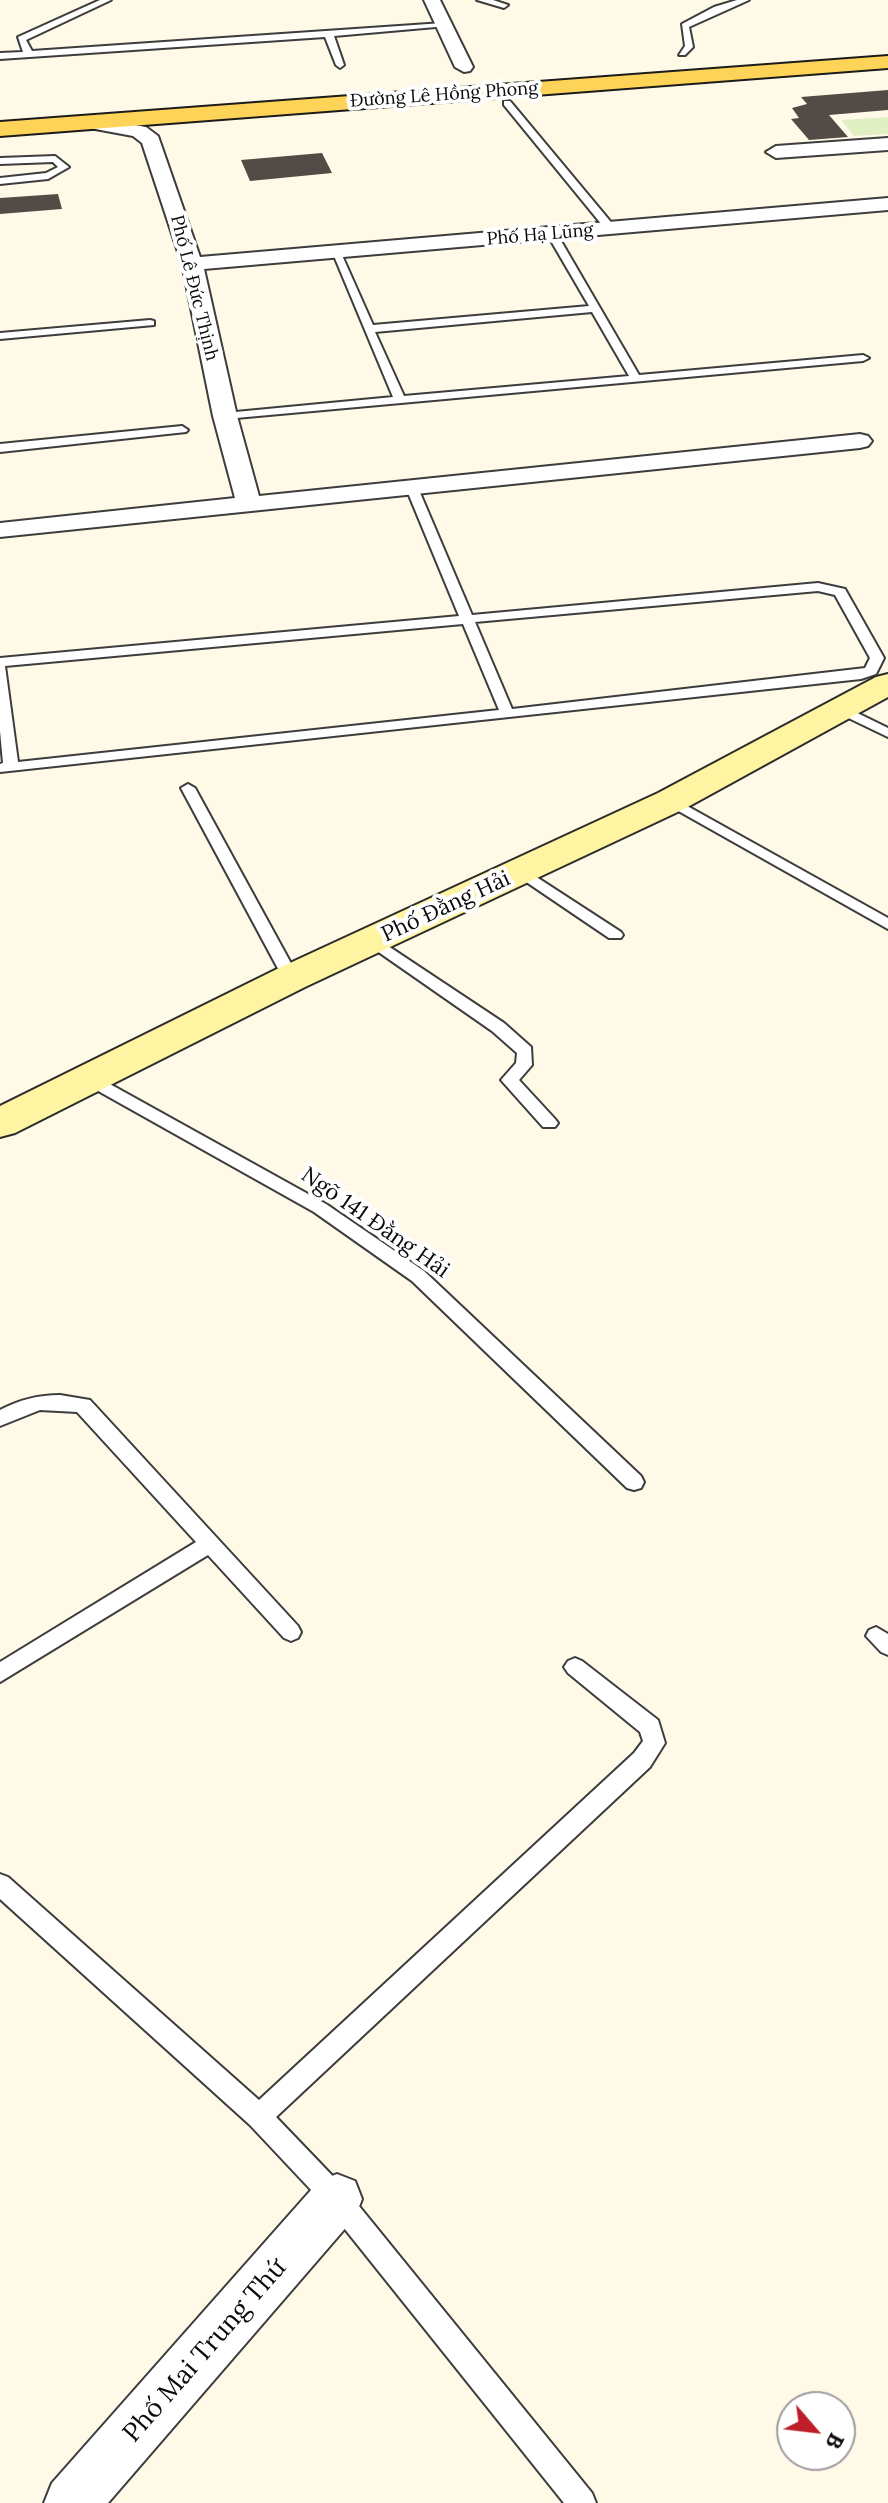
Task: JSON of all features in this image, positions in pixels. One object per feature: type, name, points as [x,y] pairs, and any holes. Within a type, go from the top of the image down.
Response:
[{"type":"main road","name":"Đường Lê Hồng Phong","points":[[0,114],[888,49]]},
{"type":"main road","name":"Đường Lê Hồng Phong","points":[[0,129],[689,64],[888,62]]},
{"type":"main road","name":"Đường Lê Hồng Phong","points":[[0,142],[507,103],[689,64],[888,75]]},
{"type":"main road","name":"Đường Lê Hồng Phong","points":[[433,69],[493,65]]},
{"type":"street","points":[[432,0],[464,67]]},
{"type":"street","points":[[86,122],[139,131]]},
{"type":"street","name":"Phố Lê Đức Thịnh","points":[[139,131],[151,140],[192,264],[225,416],[249,504]]},
{"type":"street","points":[[776,152],[888,144]]},
{"type":"street","name":"Phố Hạ Lũng","points":[[192,264],[888,204]]},
{"type":"street","points":[[0,530],[860,441]]},
{"type":"street","name":"Phố Đằng Hải","points":[[0,1123],[291,978],[671,801],[888,684]]},
{"type":"street","name":"Phố Mai Trung Thứ","points":[[72,2503],[337,2199]]},
{"type":"lane","points":[[29,54],[21,39],[107,0]]},
{"type":"lane","points":[[481,0],[504,5]]},
{"type":"lane","points":[[689,64],[685,26],[708,13],[745,0]]},
{"type":"lane","points":[[0,56],[443,26]]},
{"type":"lane","points":[[329,35],[340,72]]},
{"type":"lane","points":[[507,103],[611,229]]},
{"type":"lane","points":[[0,161],[55,159],[64,167],[48,176],[0,181]]},
{"type":"lane","points":[[552,234],[636,379]]},
{"type":"lane","points":[[336,253],[400,401]]},
{"type":"lane","points":[[369,329],[595,309]]},
{"type":"lane","points":[[0,336],[150,323]]},
{"type":"lane","points":[[225,416],[863,358]]},
{"type":"lane","points":[[0,448],[182,430]]},
{"type":"lane","points":[[412,488],[506,711]]},
{"type":"lane","points":[[826,587],[840,592],[877,658],[871,671],[861,675],[6,767],[0,665],[467,619],[826,587]]},
{"type":"lane","points":[[841,709],[888,733]]},
{"type":"lane","points":[[188,788],[291,978]]},
{"type":"lane","points":[[671,801],[888,924]]},
{"type":"lane","points":[[521,872],[615,935]]},
{"type":"lane","points":[[373,941],[498,1027],[525,1051],[524,1065],[509,1080],[549,1123]]},
{"type":"lane","name":"Ngõ 141 Đằng Hải","points":[[90,1079],[320,1208],[418,1276],[634,1482]]},
{"type":"lane","points":[[0,1419],[24,1405],[56,1401],[83,1405],[291,1632]]},
{"type":"lane","points":[[0,1673],[210,1544]]},
{"type":"lane","points":[[259,2116],[642,1760],[654,1743],[650,1727],[575,1667]]},
{"type":"lane","points":[[0,1884],[259,2116],[337,2199],[582,2503]]},
{"type":"green space","points":[[888,117],[888,134],[854,136],[841,120]]},
{"type":"building","points":[[888,90],[888,110],[829,115],[848,137],[809,140],[791,119],[799,118],[792,108],[807,104],[801,97]]},
{"type":"building","points":[[322,153],[332,173],[250,181],[241,160]]},
{"type":"building","points":[[58,194],[62,209],[0,214],[0,198]]}]
